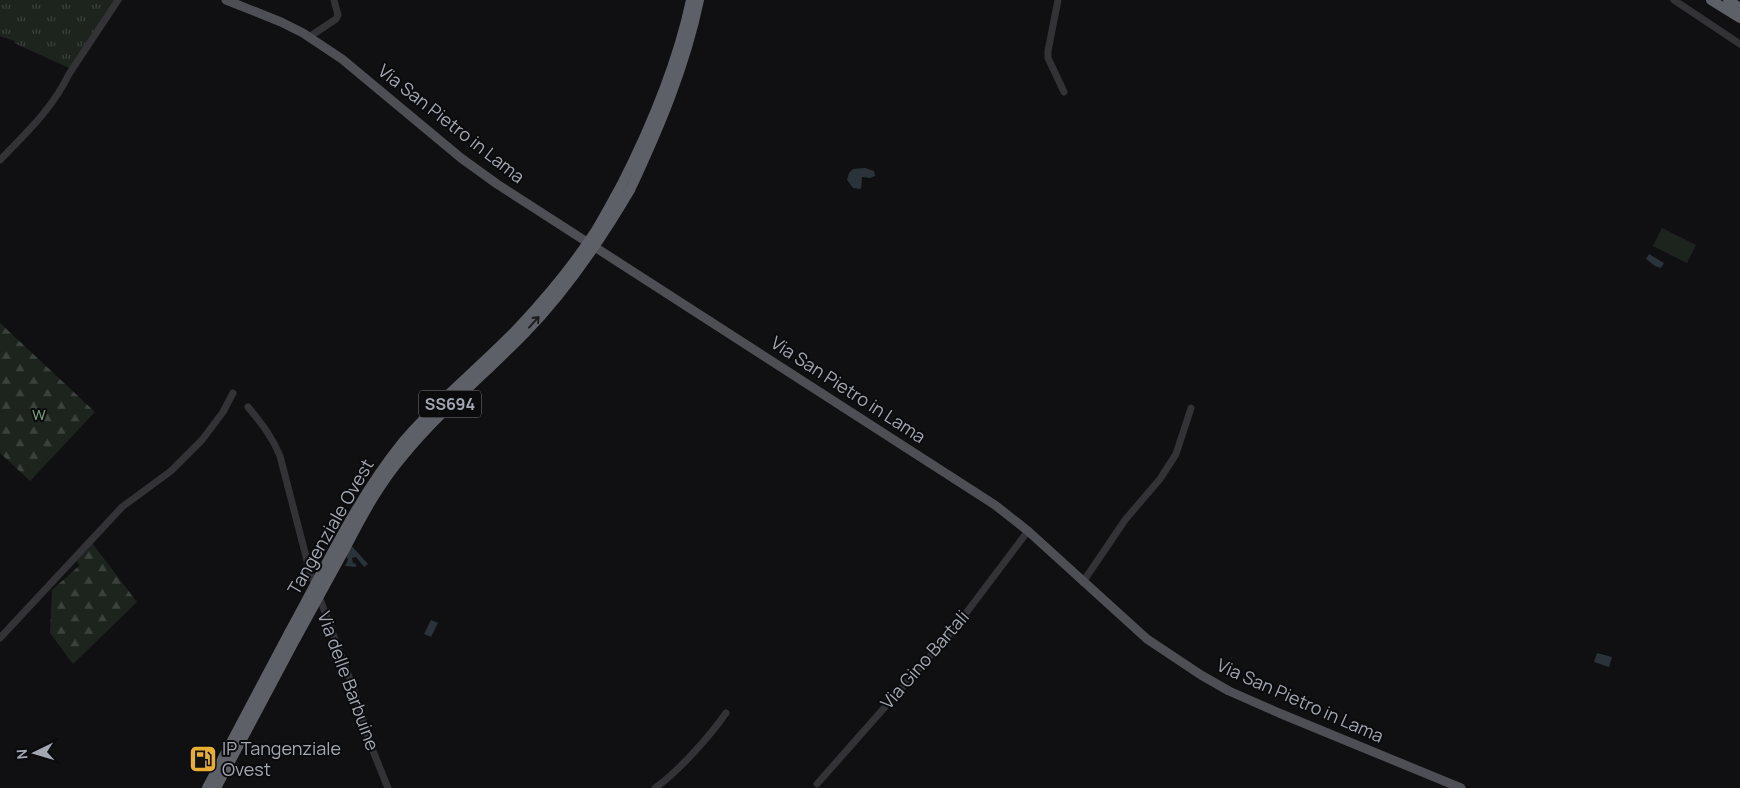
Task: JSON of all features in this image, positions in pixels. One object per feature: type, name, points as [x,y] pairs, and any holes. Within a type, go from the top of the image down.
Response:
[{"type":"highway","points":[[679,46],[687,0]]},
{"type":"highway","name":"Tangenziale Ovest","points":[[625,188],[658,108],[679,46],[691,0]]},
{"type":"highway","name":"Tangenziale Ovest","points":[[216,788],[351,519],[385,465],[428,414],[498,347],[544,298],[569,268],[625,188],[666,110],[692,32],[699,0]]},
{"type":"highway","points":[[692,32],[696,25],[703,0]]},
{"type":"highway","points":[[1711,0],[1740,18]]},
{"type":"highway","points":[[1728,0],[1740,8]]},
{"type":"highway","name":"Tangenziale Ovest","points":[[207,788],[293,636]]},
{"type":"main road","name":"Via San Pietro in Lama","points":[[226,0],[281,22],[342,59],[461,158],[497,184],[994,505],[1028,531],[1147,639],[1194,671],[1229,691],[1279,713],[1461,788]]},
{"type":"street","points":[[0,160],[34,125],[63,87],[68,74],[118,0]]},
{"type":"street","points":[[309,38],[336,19],[338,15],[334,0]]},
{"type":"street","points":[[1058,0],[1048,58],[1064,92]]},
{"type":"street","points":[[1674,0],[1740,44]]},
{"type":"street","points":[[0,638],[122,507],[171,471],[202,440],[223,412],[233,392]]},
{"type":"street","name":"Via delle Barbuine","points":[[248,407],[266,428],[280,456],[310,572],[356,693],[369,740],[388,788]]},
{"type":"street","points":[[1083,582],[1126,520],[1160,480],[1176,454],[1191,408]]},
{"type":"street","name":"Via Gino Bartali","points":[[817,784],[954,628],[1028,531]]},
{"type":"street","points":[[655,788],[682,763],[716,727],[726,713]]},
{"type":"green space","points":[[0,0],[114,0],[69,68],[14,43],[15,41],[0,36]]},
{"type":"green space","points":[[1662,228],[1696,245],[1687,263],[1653,246]]},
{"type":"green space","name":"w","points":[[0,323],[95,412],[30,481],[0,453]]},
{"type":"green space","points":[[92,543],[137,602],[73,664],[50,633],[52,590],[80,565],[76,561]]},
{"type":"shaded area","points":[[865,168],[874,171],[875,176],[870,178],[862,177],[861,189],[853,188],[847,180],[849,173],[853,169]]},
{"type":"shaded area","points":[[1649,254],[1664,263],[1661,268],[1646,259]]},
{"type":"shaded area","points":[[348,542],[368,564],[364,567],[356,557],[352,558],[356,567],[345,566],[348,560],[344,551]]},
{"type":"shaded area","points":[[431,620],[438,623],[431,637],[424,634]]},
{"type":"shaded area","points":[[1597,653],[1612,657],[1609,667],[1594,662]]},
{"type":"place","name":"IP Tangenziale Ovest","points":[[203,759]]}]
